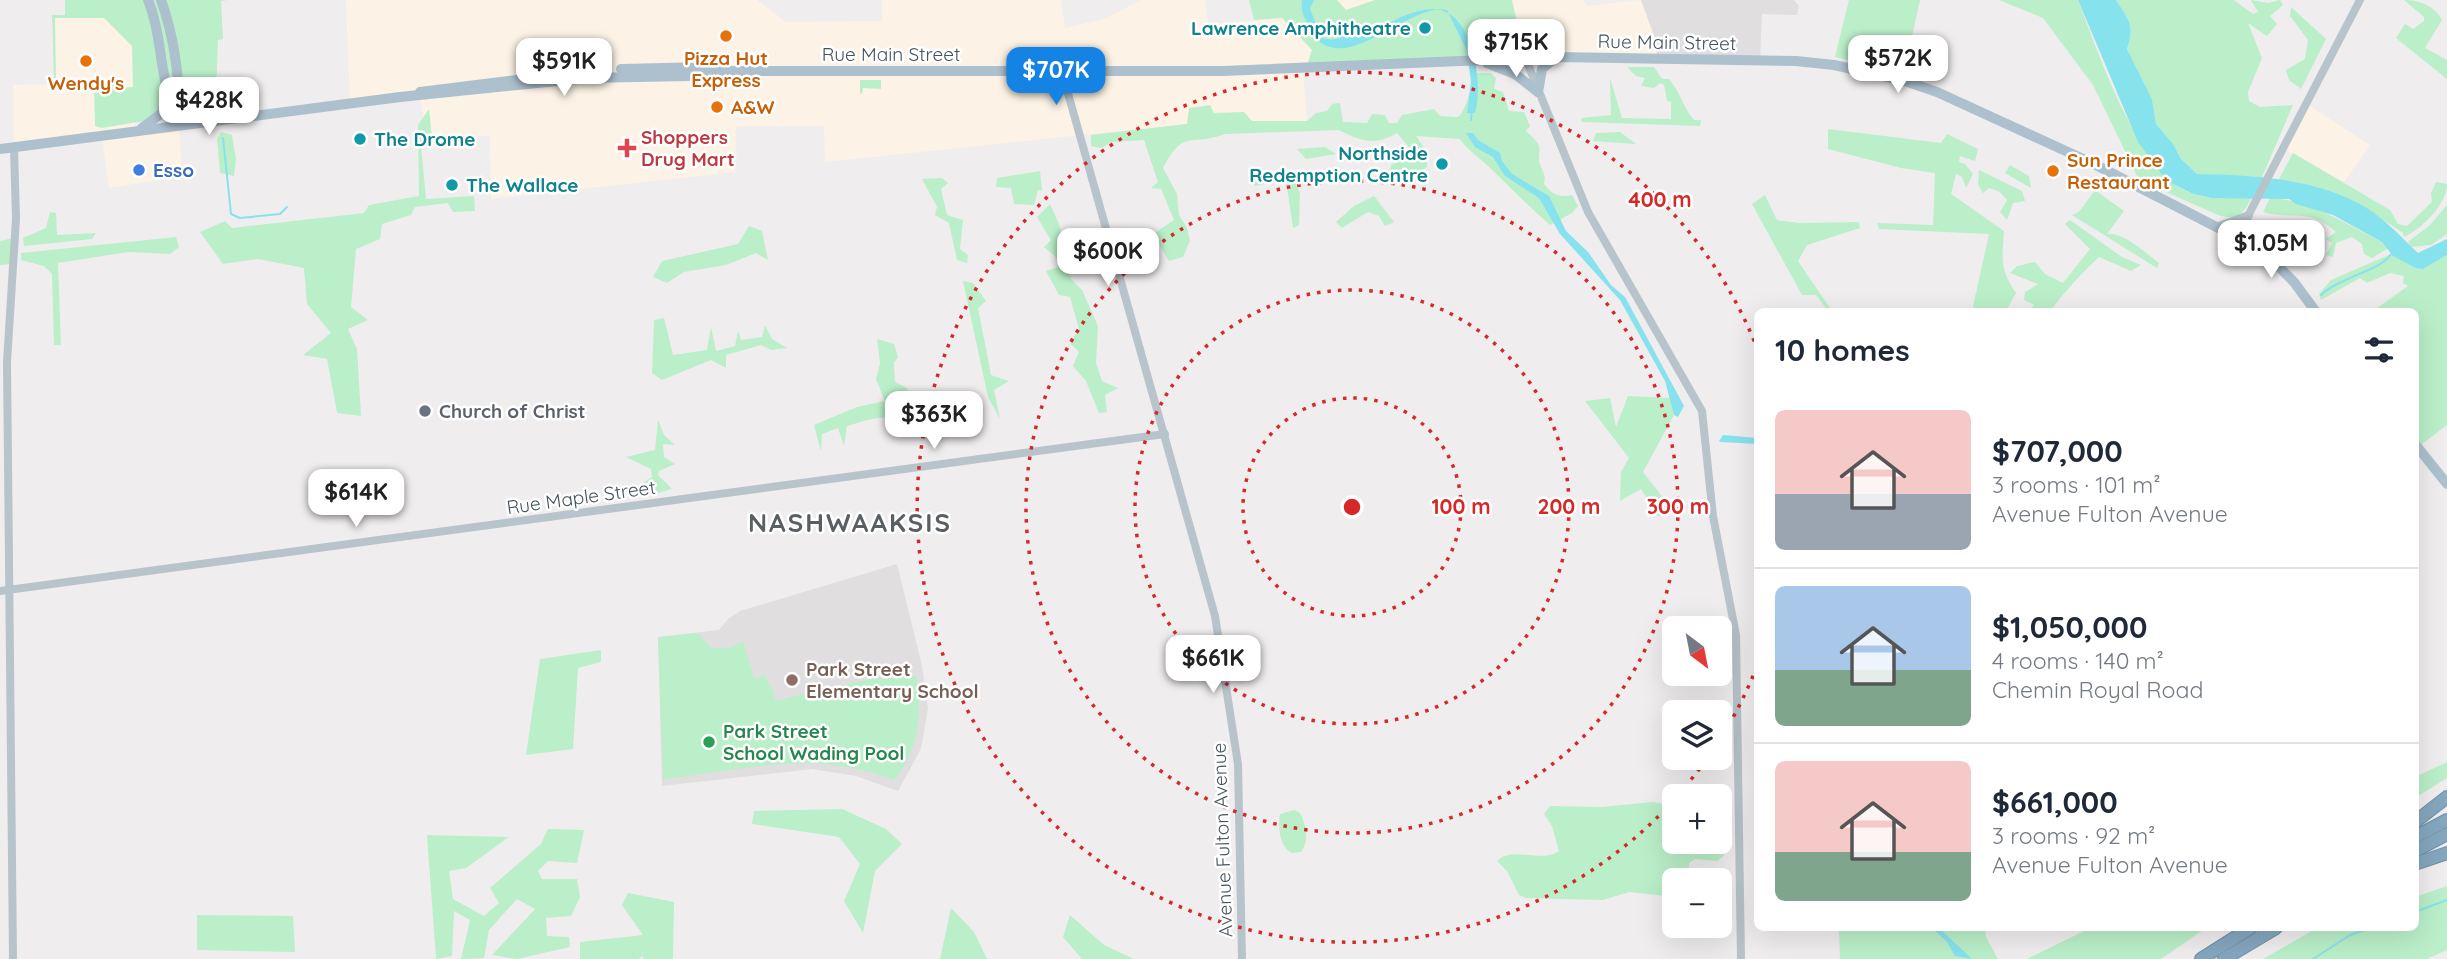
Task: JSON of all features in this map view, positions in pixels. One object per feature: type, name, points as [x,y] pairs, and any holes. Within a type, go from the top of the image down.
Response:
[{"type":"highway","points":[[2419,819],[2447,797]]},
{"type":"highway","points":[[2419,836],[2447,820]]},
{"type":"highway","points":[[2419,849],[2447,834]]},
{"type":"highway","points":[[2419,863],[2447,853]]},
{"type":"highway","points":[[2201,959],[2251,934]]},
{"type":"highway","points":[[2224,959],[2251,934]]},
{"type":"main road","points":[[148,0],[159,37],[167,92],[178,125]]},
{"type":"main road","points":[[161,0],[170,30],[179,88],[178,125]]},
{"type":"main road","name":"Rue Main Street","points":[[0,149],[400,97],[587,78],[688,76],[724,71],[1291,70],[1525,57],[1796,61],[1834,65],[1902,80],[2064,149],[2263,251],[2294,282],[2313,308]]},
{"type":"main road","points":[[1479,60],[1506,68],[1538,93],[1542,69],[1557,57]]},
{"type":"main road","points":[[179,88],[184,102],[195,111],[225,119]]},
{"type":"main road","points":[[135,132],[159,116],[167,92]]},
{"type":"main road","points":[[2419,449],[2447,484]]},
{"type":"street","points":[[2237,237],[2360,0]]},
{"type":"street","points":[[1525,57],[1588,212],[1702,411],[1713,516],[1736,635],[1741,959]]},
{"type":"street","name":"Avenue Fulton Avenue","points":[[1062,72],[1215,616],[1238,764],[1242,959]]},
{"type":"street","points":[[13,959],[4,591],[7,362],[16,220],[14,147]]},
{"type":"street","points":[[2216,227],[2252,211]]},
{"type":"street","points":[[2252,211],[2248,229],[2263,251]]},
{"type":"street","name":"Rue Maple Street","points":[[4,591],[1165,434]]},
{"type":"shaded area","points":[[346,0],[757,0],[786,22],[882,21],[882,0],[1061,0],[1065,28],[1104,19],[1141,0],[1205,0],[1209,28],[1219,23],[1282,18],[1312,50],[1306,69],[1303,70],[1307,121],[1187,124],[825,162],[824,126],[736,126],[735,172],[491,199],[490,136],[426,138],[420,96],[350,104]]},
{"type":"shaded area","points":[[1337,0],[1375,0],[1346,10]]},
{"type":"shaded area","points":[[1512,0],[1583,0],[1586,6],[1641,0],[1655,38],[1657,58],[1525,57]]},
{"type":"shaded area","points":[[1641,0],[1794,0],[1799,6],[1797,15],[1762,14],[1760,61],[1657,58],[1655,38]]},
{"type":"shaded area","points":[[105,14],[136,45],[135,132],[179,125],[182,176],[109,188],[102,138],[14,147],[13,85],[53,84],[52,15]]},
{"type":"shaded area","points":[[2305,103],[2370,145],[2344,182],[2283,148]]},
{"type":"shaded area","name":"Park Street Elementary School","points":[[897,564],[922,666],[928,708],[921,749],[898,791],[856,776],[812,769],[662,786],[658,637],[719,630],[728,619],[740,611]]},
{"type":"green space","points":[[65,0],[227,0],[221,1],[223,39],[218,40],[215,118],[202,114],[179,88],[168,92],[166,103],[144,121],[102,128],[95,126],[94,86],[54,86],[52,15],[65,15]],"holes":[[[55,18],[104,18],[132,46],[133,87],[116,88],[115,81],[97,82],[94,78],[92,84],[56,85]]]},
{"type":"green space","points":[[1249,0],[1337,0],[1346,10],[1375,0],[1512,0],[1525,57],[1306,69],[1312,50],[1282,18],[1254,20]]},
{"type":"green space","points":[[1849,0],[1920,0],[1904,73],[1835,57]],"holes":[[[1868,39],[1878,42],[1878,54],[1865,54],[1865,51],[1851,47],[1852,41],[1867,42]]]},
{"type":"green space","points":[[1999,0],[2078,0],[2122,109],[2155,162],[2173,182],[2193,194],[2215,198],[2252,197],[2243,211],[2231,217],[2218,215],[2139,180],[2093,85],[2043,18]]},
{"type":"green space","points":[[2116,0],[2234,0],[2253,14],[2258,12],[2251,0],[2268,3],[2280,0],[2283,5],[2270,16],[2277,24],[2267,36],[2248,23],[2262,58],[2248,92],[2249,101],[2260,107],[2293,105],[2262,177],[2197,174],[2181,159],[2173,144],[2156,124],[2152,99],[2127,49],[2129,23]]},
{"type":"green space","points":[[2404,0],[2426,5],[2442,20],[2425,48],[2447,60],[2447,79],[2396,38],[2405,24],[2413,29],[2424,21],[2424,17]]},
{"type":"green space","points":[[2291,7],[2326,39],[2301,89],[2289,80],[2286,70],[2305,59],[2308,40],[2290,16]]},
{"type":"green space","points":[[1627,67],[1654,67],[1662,79],[1669,79],[1694,120],[1701,120],[1700,126],[1582,122],[1581,118],[1611,115],[1610,78],[1622,118],[1671,119],[1671,102],[1667,101],[1664,85],[1660,83],[1654,88],[1641,86],[1645,78],[1636,76]]},
{"type":"green space","points":[[1472,73],[1491,73],[1496,78],[1494,89],[1503,92],[1509,111],[1524,112],[1530,126],[1526,131],[1539,146],[1544,184],[1556,194],[1572,195],[1578,206],[1572,213],[1550,225],[1460,139],[1416,136],[1427,152],[1427,167],[1407,181],[1388,172],[1392,164],[1407,159],[1408,146],[1397,133],[1375,141],[1361,140],[1339,130],[1225,134],[1183,143],[1163,168],[1177,194],[1179,215],[1187,228],[1190,241],[1183,257],[1169,261],[1153,234],[1174,220],[1161,189],[1151,188],[1158,182],[1144,140],[1112,142],[1101,148],[1091,146],[1091,135],[1187,124],[1189,108],[1210,105],[1214,113],[1244,112],[1252,121],[1307,121],[1316,113],[1327,111],[1332,104],[1340,103],[1343,122],[1367,123],[1372,114],[1385,115],[1389,123],[1397,123],[1402,115],[1434,109],[1440,116],[1458,117],[1464,110],[1474,86]]},
{"type":"green space","points":[[860,80],[881,80],[881,89],[863,88],[862,94]]},
{"type":"green space","points":[[429,109],[432,138],[421,146],[426,199],[474,196],[475,211],[453,212],[448,203],[415,207],[411,215],[382,224],[380,239],[356,249],[351,307],[368,320],[348,329],[357,349],[361,416],[337,413],[327,359],[303,355],[331,333],[307,304],[304,268],[258,259],[223,264],[200,232],[225,221],[232,228],[364,213],[369,205],[419,196],[418,125]]},
{"type":"green space","points":[[1828,129],[1941,143],[1947,134],[1978,149],[1975,161],[1960,156],[1959,162],[1965,164],[1973,174],[1966,188],[1962,177],[1956,174],[1951,194],[2004,231],[2003,264],[2016,293],[2008,308],[1973,308],[1989,234],[1879,229],[1877,223],[1933,225],[1935,173],[1901,168],[1828,149]]},
{"type":"green space","points":[[221,132],[232,135],[236,159],[234,176],[220,173],[217,139]]},
{"type":"green space","points":[[1620,132],[1636,144],[1593,141],[1596,133]]},
{"type":"green space","points":[[1325,147],[1336,154],[1306,159],[1297,149]]},
{"type":"green space","points":[[2293,153],[2390,210],[2398,224],[2407,226],[2432,202],[2431,193],[2436,182],[2447,184],[2446,192],[2432,215],[2404,237],[2403,233],[2364,207],[2339,196],[2278,181]]},
{"type":"green space","points":[[2010,165],[2029,176],[2031,188],[2005,173]]},
{"type":"green space","points":[[1290,170],[1300,193],[1299,225],[1293,228],[1286,180],[1255,186],[1251,178]]},
{"type":"green space","points":[[1979,170],[2022,191],[2025,201],[2013,203],[2007,220],[2000,212],[2007,200],[2000,192],[1989,188],[1983,193],[1978,185]]},
{"type":"green space","points":[[1040,171],[1042,191],[1038,190],[1034,205],[1014,204],[1011,188],[996,187],[997,178]]},
{"type":"green space","points":[[942,178],[948,183],[941,189],[947,215],[963,220],[960,249],[968,255],[967,263],[957,260],[949,223],[935,215],[937,207],[922,179]]},
{"type":"green space","points":[[2095,190],[2124,211],[2107,234],[2120,236],[2134,244],[2159,263],[2157,268],[2072,215],[2079,212]]},
{"type":"green space","points":[[1765,195],[1777,220],[1799,223],[1859,222],[1860,228],[1807,245],[1798,261],[1830,308],[1826,308],[1816,295],[1802,295],[1752,204]]},
{"type":"green space","points":[[1374,196],[1394,222],[1385,226],[1379,216],[1368,212],[1342,228],[1336,222],[1354,206]]},
{"type":"green space","points":[[2270,198],[2299,203],[2328,214],[2382,242],[2387,249],[2372,258],[2364,254],[2362,244],[2352,237],[2336,243],[2333,257],[2326,255],[2332,243],[2326,239],[2336,232],[2326,224],[2309,217],[2263,212]]},
{"type":"green space","points":[[1050,204],[1059,224],[1071,279],[1082,290],[1098,326],[1096,363],[1102,381],[1118,388],[1105,395],[1107,412],[1099,413],[1086,381],[1073,366],[1079,352],[1070,343],[1079,329],[1070,297],[1059,295],[1046,271],[1059,267],[1057,258],[1044,247],[1051,240],[1037,217]]},
{"type":"green space","points":[[2447,205],[2447,234],[2431,245],[2411,247],[2408,242],[2430,225]]},
{"type":"green space","points":[[50,212],[56,213],[57,235],[96,233],[92,239],[24,246],[23,238],[46,228]]},
{"type":"green space","points":[[2070,220],[2122,257],[2141,265],[2131,271],[2099,257],[2052,308],[2031,308],[2034,305],[2024,300],[2025,292],[2038,284],[2010,273],[2017,266],[2035,262],[2045,274],[2063,283],[2090,249],[2065,224]]},
{"type":"green space","points":[[749,226],[762,231],[768,260],[756,253],[726,265],[684,272],[667,283],[653,277],[662,261],[738,244]]},
{"type":"green space","points":[[176,237],[179,247],[170,254],[128,252],[58,263],[61,345],[54,345],[52,274],[44,266],[21,260],[21,253]]},
{"type":"green space","points":[[14,238],[11,264],[0,265],[0,241]]},
{"type":"green space","points":[[2391,254],[2423,269],[2447,255],[2447,425],[2419,446],[2419,308],[2377,308],[2408,286],[2403,283],[2404,276],[2390,273],[2367,283],[2360,278],[2321,300],[2319,294],[2331,280]]},
{"type":"green space","points":[[963,281],[973,283],[986,301],[978,308],[991,375],[1009,381],[994,390],[1000,419],[988,397]]},
{"type":"green space","points":[[664,318],[673,355],[707,350],[711,327],[716,351],[735,346],[738,331],[741,340],[762,337],[765,325],[772,339],[787,348],[771,350],[761,345],[726,355],[726,368],[711,360],[662,380],[652,373],[654,320]]},
{"type":"green space","points":[[877,339],[894,344],[898,357],[894,363],[895,382],[907,388],[910,405],[926,409],[910,414],[907,426],[900,421],[885,418],[870,419],[847,426],[844,446],[838,428],[822,434],[821,451],[814,425],[857,407],[885,401],[876,379],[880,363]]},
{"type":"green space","points":[[1628,396],[1670,398],[1674,415],[1643,472],[1670,507],[1658,517],[1641,489],[1620,501],[1621,472],[1629,458],[1585,401],[1610,398],[1616,427]]},
{"type":"green space","points":[[658,420],[664,435],[675,445],[663,444],[664,457],[675,464],[659,471],[658,475],[672,489],[651,495],[641,492],[640,485],[652,477],[651,469],[626,457],[655,450]]},
{"type":"green space","points":[[698,633],[711,648],[729,648],[743,641],[754,678],[765,675],[775,696],[774,701],[879,677],[883,679],[916,675],[919,703],[917,730],[909,756],[894,780],[863,770],[806,763],[751,767],[663,779],[658,637]]},
{"type":"green space","points":[[601,650],[601,662],[578,668],[573,749],[526,755],[540,659]]},
{"type":"green space","points":[[2447,762],[2447,778],[2419,796],[2419,775]]},
{"type":"green space","points":[[1662,803],[1662,854],[1725,855],[1717,861],[1695,859],[1689,863],[1689,868],[1662,868],[1662,896],[1629,892],[1603,900],[1526,898],[1519,895],[1507,871],[1497,861],[1510,855],[1544,856],[1559,851],[1552,826],[1544,814],[1550,806],[1602,807]]},
{"type":"green space","points":[[842,809],[886,829],[902,844],[875,871],[863,933],[844,901],[860,864],[839,837],[752,824],[754,811]]},
{"type":"green space","points":[[1294,810],[1300,813],[1306,838],[1301,852],[1292,853],[1282,841],[1279,819],[1280,814]]},
{"type":"green space","points":[[548,829],[584,830],[577,863],[548,861],[538,871],[542,879],[577,879],[580,897],[571,916],[546,918],[547,936],[569,937],[570,947],[517,959],[492,955],[535,909],[517,899],[489,930],[484,958],[461,959],[470,920],[454,911],[452,956],[436,959],[427,835],[509,837],[466,868],[449,871],[453,899],[484,916],[499,903],[490,888],[541,844]]},
{"type":"green space","points":[[2447,886],[2447,950],[2427,959],[2263,959],[2312,931],[2419,931],[2419,896]]},
{"type":"green space","points":[[628,893],[674,902],[673,959],[644,959],[642,956],[639,959],[580,959],[580,942],[643,935],[622,905]]},
{"type":"green space","points":[[951,908],[974,932],[987,959],[940,959]]},
{"type":"green space","points":[[197,915],[293,916],[295,952],[197,950]]},
{"type":"green space","points":[[1070,915],[1104,945],[1134,959],[1082,959],[1063,937]]},
{"type":"green space","points":[[1839,931],[1985,931],[1998,959],[1840,959]]},
{"type":"green space","points":[[2084,931],[2202,931],[2161,959],[2027,959]]},
{"type":"water","points":[[1302,0],[1314,0],[1310,9],[1321,36],[1330,40],[1378,28],[1415,12],[1432,10],[1357,45],[1339,48],[1323,44],[1311,30]]},
{"type":"water","points":[[2078,0],[2116,0],[2129,23],[2127,49],[2152,99],[2156,124],[2173,144],[2181,159],[2197,174],[2262,177],[2326,190],[2365,207],[2418,253],[2447,239],[2447,255],[2423,269],[2416,268],[2393,256],[2382,242],[2333,215],[2296,204],[2289,199],[2212,198],[2193,194],[2166,180],[2138,142]]},
{"type":"water","points":[[1449,14],[1464,30],[1471,45],[1478,88],[1475,113],[1467,113],[1471,82],[1467,51]]},
{"type":"water","points":[[1466,133],[1473,133],[1478,140],[1500,153],[1502,161],[1512,174],[1549,196],[1566,231],[1588,252],[1611,285],[1625,297],[1684,406],[1678,417],[1674,415],[1665,381],[1620,300],[1560,234],[1539,198],[1505,176],[1493,157],[1475,147]]},
{"type":"water","points":[[1723,435],[1754,438],[1754,444],[1719,441]]},
{"type":"water","points":[[1935,931],[1942,931],[1972,959],[1955,956],[1947,942]]},
{"type":"waterway","points":[[1471,120],[1472,111]]},
{"type":"waterway","points":[[223,138],[231,214],[240,218],[280,214],[287,207]]},
{"type":"waterway","points":[[2321,295],[2379,265],[2391,254]]},
{"type":"waterway","points":[[2419,910],[2447,900]]},
{"type":"waterway","points":[[2313,959],[2350,935],[2362,931]]},
{"type":"place","name":"Lawrence Amphitheatre","points":[[1425,28]]},
{"type":"place","name":"Pizza Hut Express","points":[[726,36]]},
{"type":"place","name":"Wendy's","points":[[86,61]]},
{"type":"place","name":"A&W","points":[[717,107]]},
{"type":"place","name":"The Drome","points":[[360,139]]},
{"type":"place","name":"Shoppers Drug Mart","points":[[627,148]]},
{"type":"place","name":"Northside Redemption Centre","points":[[1442,164]]},
{"type":"place","name":"Esso","points":[[139,170]]},
{"type":"place","name":"Sun Prince Restaurant","points":[[2053,171]]},
{"type":"place","name":"The Wallace","points":[[452,185]]},
{"type":"place","name":"Church of Christ","points":[[425,411]]},
{"type":"place","name":"Park Street Elementary School","points":[[792,680]]},
{"type":"place","name":"Park Street School Wading Pool","points":[[709,742]]},
{"type":"district","name":"NASHWAAKSIS","points":[[850,522]]}]
